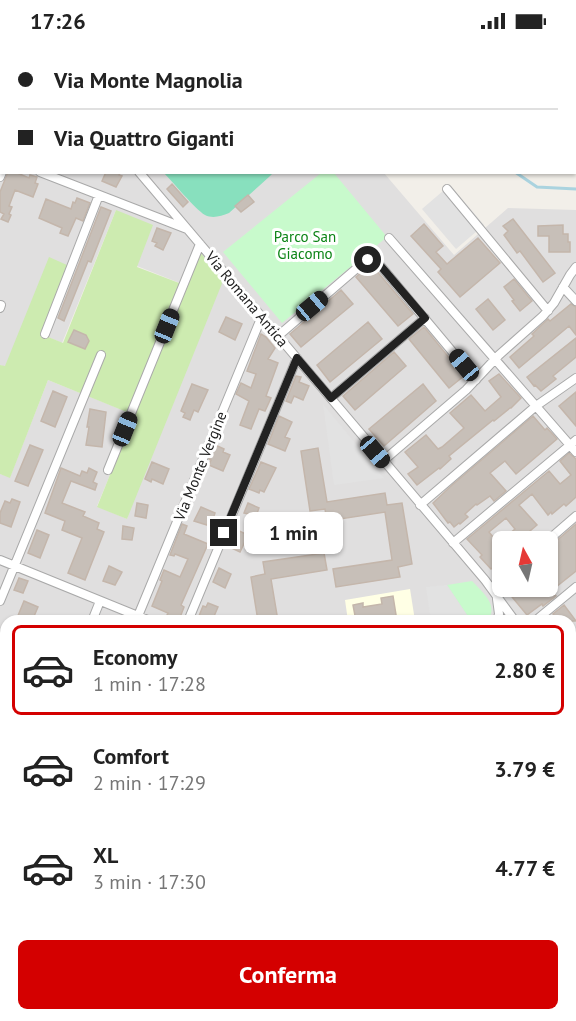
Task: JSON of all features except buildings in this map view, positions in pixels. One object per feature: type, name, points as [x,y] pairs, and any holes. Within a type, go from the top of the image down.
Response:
[{"type":"street","points":[[45,174],[188,229]]},
{"type":"street","name":"Via Romana Antica","points":[[141,174],[492,589]]},
{"type":"street","points":[[447,189],[548,311]]},
{"type":"street","points":[[45,334],[99,195]]},
{"type":"street","points":[[389,238],[536,406],[573,443],[576,452]]},
{"type":"street","points":[[108,470],[200,244]]},
{"type":"street","points":[[278,336],[364,262],[370,260],[379,264],[476,380]]},
{"type":"street","points":[[383,461],[476,380],[495,359],[548,311],[576,267]]},
{"type":"street","points":[[563,287],[576,301]]},
{"type":"street","name":"Via Monte Vergine","points":[[138,615],[262,316]]},
{"type":"street","points":[[331,398],[425,318]]},
{"type":"street","points":[[0,601],[101,355]]},
{"type":"street","points":[[190,615],[297,358]]},
{"type":"street","points":[[420,505],[536,406],[576,378]]},
{"type":"street","points":[[453,543],[573,443]]},
{"type":"street","points":[[558,532],[576,516]]},
{"type":"street","points":[[0,560],[135,615]]},
{"type":"street","points":[[542,615],[576,587]]},
{"type":"street","points":[[495,597],[499,615]]},
{"type":"street","name":"Via Romana Antica","points":[[498,597],[511,615]]},
{"type":"street","points":[[94,615],[100,601]]},
{"type":"shaded area","points":[[0,174],[385,174],[454,255],[508,208],[576,210],[576,615],[0,615],[0,474],[10,477],[48,380],[135,415],[97,506],[127,519],[187,286],[137,266],[116,210],[62,343],[41,334],[66,265],[5,367],[0,365]]},
{"type":"shaded area","points":[[450,185],[484,225],[456,249],[422,209]]},
{"type":"shaded area","points":[[323,404],[384,478],[334,485]]},
{"type":"shaded area","points":[[447,585],[467,615],[430,615],[426,587]]},
{"type":"shaded area","points":[[410,589],[414,615],[347,615],[345,600]]},
{"type":"green space","points":[[165,174],[272,174],[229,213],[220,216],[205,215]]},
{"type":"green space","name":"Parco San Giacomo","points":[[320,174],[335,174],[387,237],[282,323],[223,252]]},
{"type":"green space","points":[[116,210],[153,225],[137,267],[187,286],[200,252],[223,281],[127,519],[97,507],[134,415],[48,380],[10,478],[0,474],[0,365],[5,366],[49,257],[67,265],[41,334],[63,343]]},
{"type":"green space","points":[[472,581],[490,603],[490,615],[467,615],[447,585]]},
{"type":"waterway","points":[[518,174],[537,187],[576,189]]},
{"type":"route","points":[[224,533],[297,358],[331,398],[425,318],[379,264],[368,260]]}]
